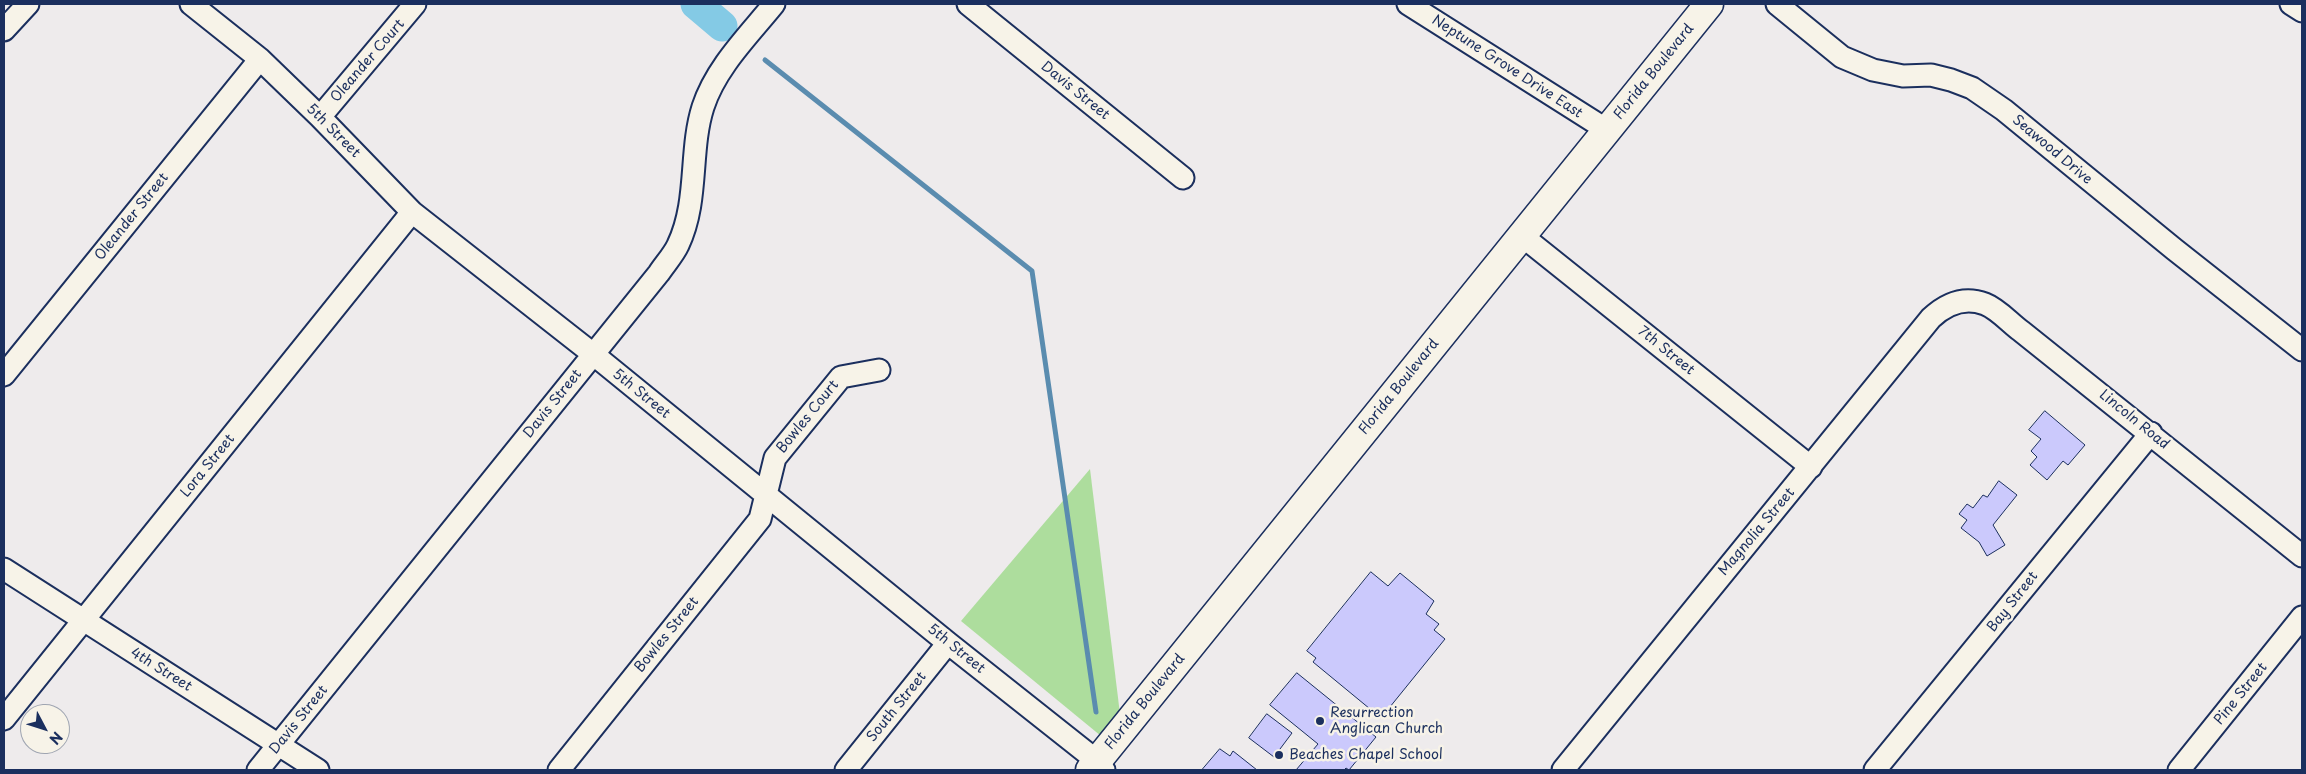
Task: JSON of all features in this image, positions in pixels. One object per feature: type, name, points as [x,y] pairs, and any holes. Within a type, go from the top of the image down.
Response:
[{"type":"street","points":[[4,30],[28,4]]},
{"type":"street","name":"5th Street","points":[[190,4],[260,59],[320,117],[412,212],[593,354],[766,494],[1097,767]]},
{"type":"street","name":"Oleander Court","points":[[320,117],[415,4]]},
{"type":"street","name":"Davis Street","points":[[258,770],[659,273],[678,244],[690,208],[694,141],[704,105],[722,68],[774,4]]},
{"type":"street","name":"Davis Street","points":[[968,4],[1182,178]]},
{"type":"street","name":"Neptune Grove Drive East","points":[[1408,4],[1607,130]]},
{"type":"street","name":"Florida Boulevard","points":[[1097,767],[1521,235],[1709,4]]},
{"type":"street","name":"Seawood Drive","points":[[1777,4],[1842,57],[1874,70],[1903,76],[1931,75],[1972,88],[2004,110],[2160,238],[2302,350]]},
{"type":"street","points":[[2291,4],[2302,11]]},
{"type":"street","name":"Oleander Street","points":[[4,375],[260,59]]},
{"type":"street","name":"Lora Street","points":[[4,719],[412,212]]},
{"type":"street","name":"7th Street","points":[[1521,235],[1811,467]]},
{"type":"street","name":"Magnolia Street","points":[[1563,770],[1931,318],[1943,306],[1957,302]]},
{"type":"street","name":"Lincoln Road","points":[[1957,302],[1985,304],[2151,434],[2302,556]]},
{"type":"street","name":"Bowles Court","points":[[766,494],[775,458],[841,378],[879,370]]},
{"type":"street","name":"Bay Street","points":[[1875,770],[2151,434]]},
{"type":"street","name":"Bowles Street","points":[[559,770],[760,519],[766,494]]},
{"type":"street","name":"4th Street","points":[[4,569],[318,770]]},
{"type":"street","name":"Pine Street","points":[[2179,770],[2302,617]]},
{"type":"street","name":"South Street","points":[[846,770],[948,643]]},
{"type":"green space","points":[[1090,469],[1120,714],[1101,736],[961,621]]},
{"type":"building","points":[[2045,411],[2085,445],[2068,465],[2063,461],[2047,480],[2030,465],[2037,457],[2031,451],[2041,439],[2029,430]]},
{"type":"building","points":[[1999,481],[2017,495],[1993,525],[2005,545],[1987,556],[1979,542],[1961,528],[1967,520],[1959,514],[1967,504],[1973,508],[1983,495],[1987,497]]},
{"type":"building","points":[[1371,572],[1388,586],[1400,573],[1434,601],[1426,614],[1439,624],[1434,630],[1445,639],[1381,718],[1313,662],[1316,658],[1307,651]]},
{"type":"building","points":[[1297,673],[1376,737],[1349,770],[1346,768],[1344,770],[1296,770],[1318,744],[1270,705]]},
{"type":"building","points":[[1267,714],[1292,733],[1274,757],[1249,738]]},
{"type":"building","points":[[1220,749],[1230,756],[1233,751],[1257,770],[1202,770]]},
{"type":"waterway","points":[[696,4],[722,26]]},
{"type":"waterway","points":[[765,60],[1032,271],[1096,712]]},
{"type":"place","name":"Resurrection Anglican Church","points":[[1320,721]]},
{"type":"place","name":"Beaches Chapel School","points":[[1279,755]]}]
